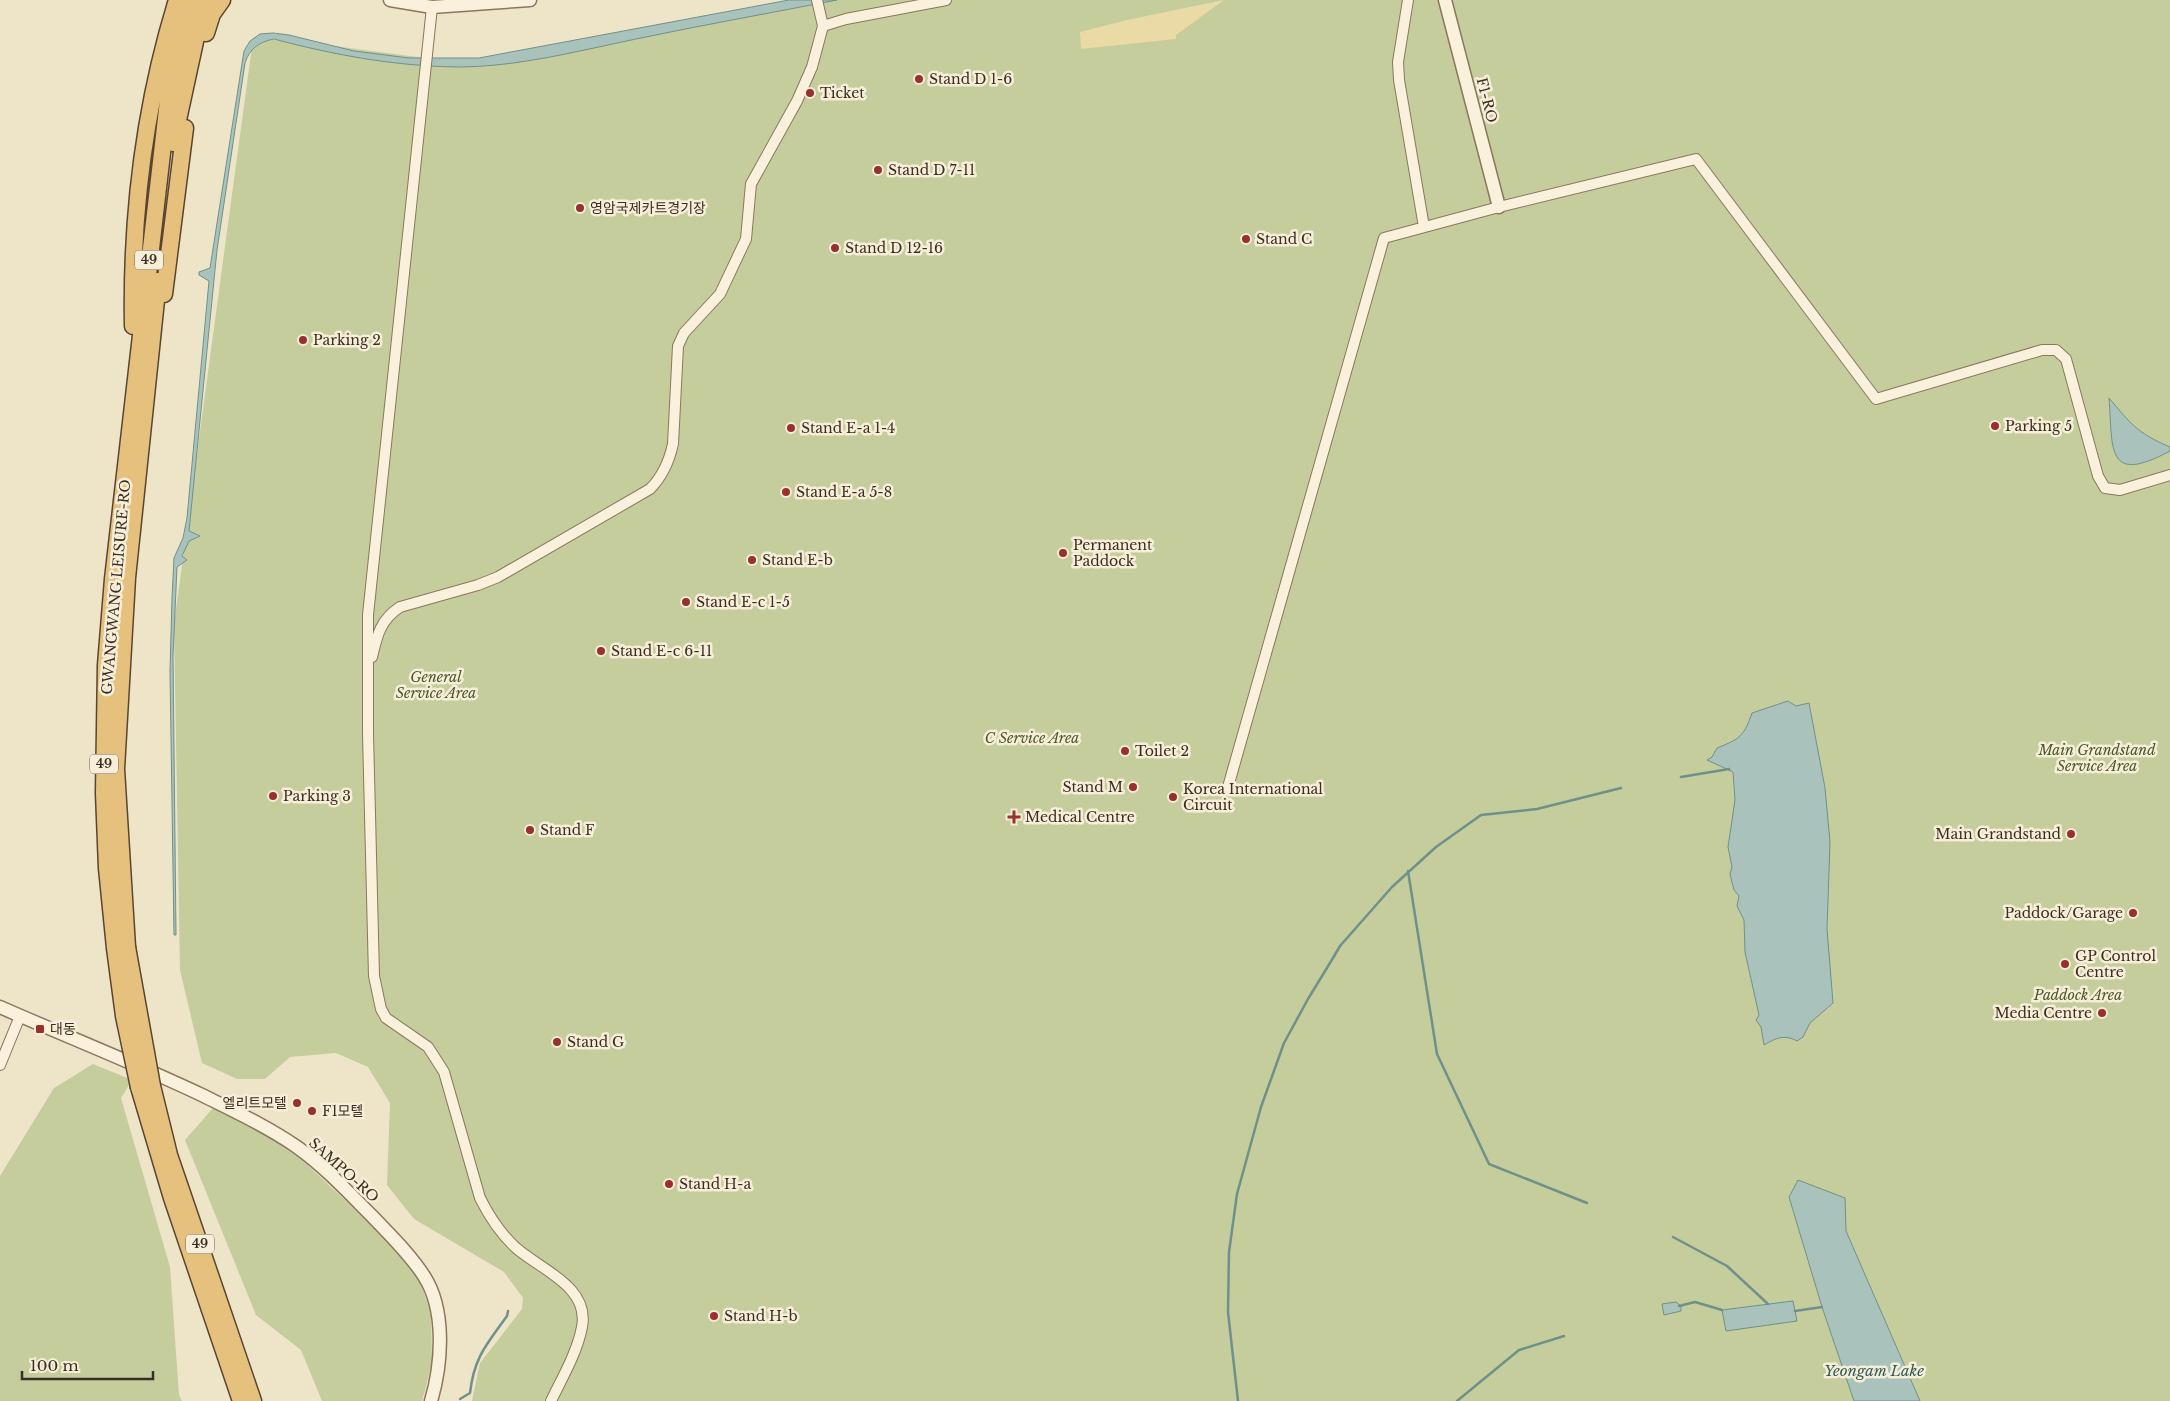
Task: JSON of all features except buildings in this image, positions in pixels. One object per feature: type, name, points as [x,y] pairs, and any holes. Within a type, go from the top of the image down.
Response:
[{"type":"highway","points":[[141,397],[163,303],[186,121],[211,5],[222,0]]},
{"type":"highway","points":[[141,397],[133,301],[138,216],[145,146],[155,85],[180,1]]},
{"type":"highway","name":"GWANGWANG LEISURE-RO","points":[[141,397],[120,579],[106,665],[104,793],[107,868],[121,947],[124,1016],[145,1087],[172,1198],[241,1401]]},
{"type":"highway","name":"GWANGWANG LEISURE-RO","points":[[145,1087],[170,1155],[253,1401]]},
{"type":"street","points":[[390,0],[432,7],[530,0]]},
{"type":"street","points":[[370,600],[372,607],[383,612],[478,585],[498,577],[650,489],[659,480],[670,457],[673,444],[678,346],[684,332],[720,294],[746,239],[751,184],[796,101],[812,67],[823,26],[816,0]]},
{"type":"street","points":[[823,26],[846,19],[946,0]]},
{"type":"street","points":[[1408,0],[1398,62],[1399,80],[1424,227]]},
{"type":"street","name":"F1-RO","points":[[1446,0],[1499,207]]},
{"type":"street","points":[[432,7],[370,600],[368,678],[374,966],[378,994],[386,1018],[428,1047],[444,1072],[480,1198],[490,1216],[516,1248],[554,1274],[577,1299],[582,1313],[583,1326],[578,1342],[551,1401]]},
{"type":"street","points":[[1228,786],[1384,238],[1499,207],[1696,159],[1876,399],[2042,350],[2056,350],[2066,358],[2098,476],[2105,488],[2120,490],[2170,475]]},
{"type":"street","points":[[368,678],[377,637],[388,615],[400,607]]},
{"type":"street","name":"SAMPO-RO","points":[[0,1007],[152,1071],[229,1109],[288,1142],[324,1168],[392,1236],[425,1277],[436,1307],[439,1337],[438,1366],[431,1401]]},
{"type":"street","points":[[0,1065],[20,1016]]},
{"type":"green space","name":"Korea International Circuit","points":[[811,0],[2170,0],[2170,1401],[472,1401],[480,1363],[522,1309],[523,1298],[504,1272],[414,1219],[387,1185],[390,1103],[368,1067],[336,1053],[290,1057],[265,1079],[237,1079],[202,1063],[180,970],[174,624],[253,39],[296,41],[478,65]]},
{"type":"green space","points":[[93,1064],[132,1080],[121,1098],[170,1267],[179,1395],[182,1401],[0,1401],[0,1176],[54,1088]]},
{"type":"green space","points":[[213,1108],[260,1131],[301,1159],[393,1245],[420,1281],[431,1314],[432,1363],[422,1401],[322,1401],[301,1350],[256,1315],[185,1140]]},
{"type":"sand","points":[[1224,0],[1176,35],[1176,39],[1081,49],[1080,32],[1127,20]]},
{"type":"water","points":[[789,0],[837,0],[547,58],[480,66],[457,67],[387,62],[342,55],[274,39],[260,44],[250,53],[245,63],[217,250],[189,531],[200,536],[189,541],[182,556],[187,560],[177,567],[173,656],[176,935],[174,935],[170,671],[174,558],[183,538],[187,518],[209,281],[199,275],[199,272],[210,268],[244,51],[250,41],[260,34],[273,33],[289,35],[354,51],[409,58],[479,58]]},
{"type":"water","points":[[2109,398],[2135,427],[2170,447],[2170,451],[2149,461],[2134,465],[2123,463],[2117,456],[2113,446]]},
{"type":"water","points":[[1788,701],[1796,706],[1809,703],[1825,788],[1830,842],[1827,929],[1833,1003],[1810,1023],[1803,1037],[1797,1041],[1784,1037],[1772,1040],[1764,1045],[1761,1027],[1756,1020],[1759,1015],[1745,952],[1744,920],[1737,906],[1739,896],[1734,890],[1730,874],[1732,867],[1728,847],[1735,800],[1733,772],[1707,760],[1712,757],[1717,748],[1740,736],[1752,713]]},
{"type":"water","name":"Yeongam Lake","points":[[1798,1180],[1845,1198],[1846,1231],[1920,1401],[1854,1401],[1822,1307],[1789,1197]]},
{"type":"water","points":[[1793,1301],[1797,1321],[1726,1331],[1722,1310]]},
{"type":"water","points":[[1676,1302],[1681,1306],[1681,1311],[1664,1315],[1662,1304]]},
{"type":"waterway","points":[[1681,777],[1729,769]]},
{"type":"waterway","points":[[1238,1401],[1228,1312],[1229,1252],[1237,1194],[1261,1107],[1284,1043],[1340,946],[1392,887],[1436,847],[1481,815],[1537,809],[1621,788]]},
{"type":"waterway","points":[[1408,871],[1437,1054],[1489,1164],[1587,1203]]},
{"type":"waterway","points":[[1673,1237],[1727,1266],[1768,1304]]},
{"type":"waterway","points":[[1679,1306],[1695,1302],[1722,1310]]},
{"type":"waterway","points":[[1795,1311],[1822,1307]]},
{"type":"waterway","points":[[460,1399],[470,1393],[478,1360],[507,1316],[508,1311]]},
{"type":"waterway","points":[[1457,1401],[1519,1350],[1564,1336]]},
{"type":"place","name":"Stand D 1-6","points":[[919,79]]},
{"type":"place","name":"Ticket","points":[[810,93]]},
{"type":"place","name":"Stand D 7-11","points":[[878,170]]},
{"type":"place","name":"영암국제카트경기장","points":[[580,208]]},
{"type":"place","name":"Stand C","points":[[1246,239]]},
{"type":"place","name":"Stand D 12-16","points":[[835,248]]},
{"type":"place","name":"Parking 2","points":[[303,340]]},
{"type":"place","name":"Parking 5","points":[[1995,426]]},
{"type":"place","name":"Stand E-a 1-4","points":[[791,428]]},
{"type":"place","name":"Stand E-a 5-8","points":[[786,492]]},
{"type":"place","name":"Permanent Paddock","points":[[1063,553]]},
{"type":"place","name":"Stand E-b","points":[[752,560]]},
{"type":"place","name":"Stand E-c 1-5","points":[[686,602]]},
{"type":"place","name":"Stand E-c 6-11","points":[[601,651]]},
{"type":"place","name":"Toilet 2","points":[[1125,751]]},
{"type":"place","name":"Stand M","points":[[1133,787]]},
{"type":"place","name":"Parking 3","points":[[273,796]]},
{"type":"place","name":"Korea International Circuit","points":[[1173,797]]},
{"type":"place","name":"Medical Centre","points":[[1014,817]]},
{"type":"place","name":"Stand F","points":[[530,830]]},
{"type":"place","name":"Main Grandstand","points":[[2071,834]]},
{"type":"place","name":"Paddock/Garage","points":[[2133,913]]},
{"type":"place","name":"GP Control Centre","points":[[2065,964]]},
{"type":"place","name":"Media Centre","points":[[2102,1013]]},
{"type":"place","name":"대동","points":[[40,1029]]},
{"type":"place","name":"Stand G","points":[[557,1042]]},
{"type":"place","name":"엘리트모텔","points":[[297,1103]]},
{"type":"place","name":"F1모텔","points":[[312,1111]]},
{"type":"place","name":"Stand H-a","points":[[669,1184]]},
{"type":"place","name":"Stand H-b","points":[[714,1316]]},
{"type":"park label","name":"General Service Area","points":[[436,686]]},
{"type":"park label","name":"C Service Area","points":[[1032,738]]},
{"type":"park label","name":"Main Grandstand Service Area","points":[[2097,758]]},
{"type":"park label","name":"Paddock Area","points":[[2078,995]]}]
